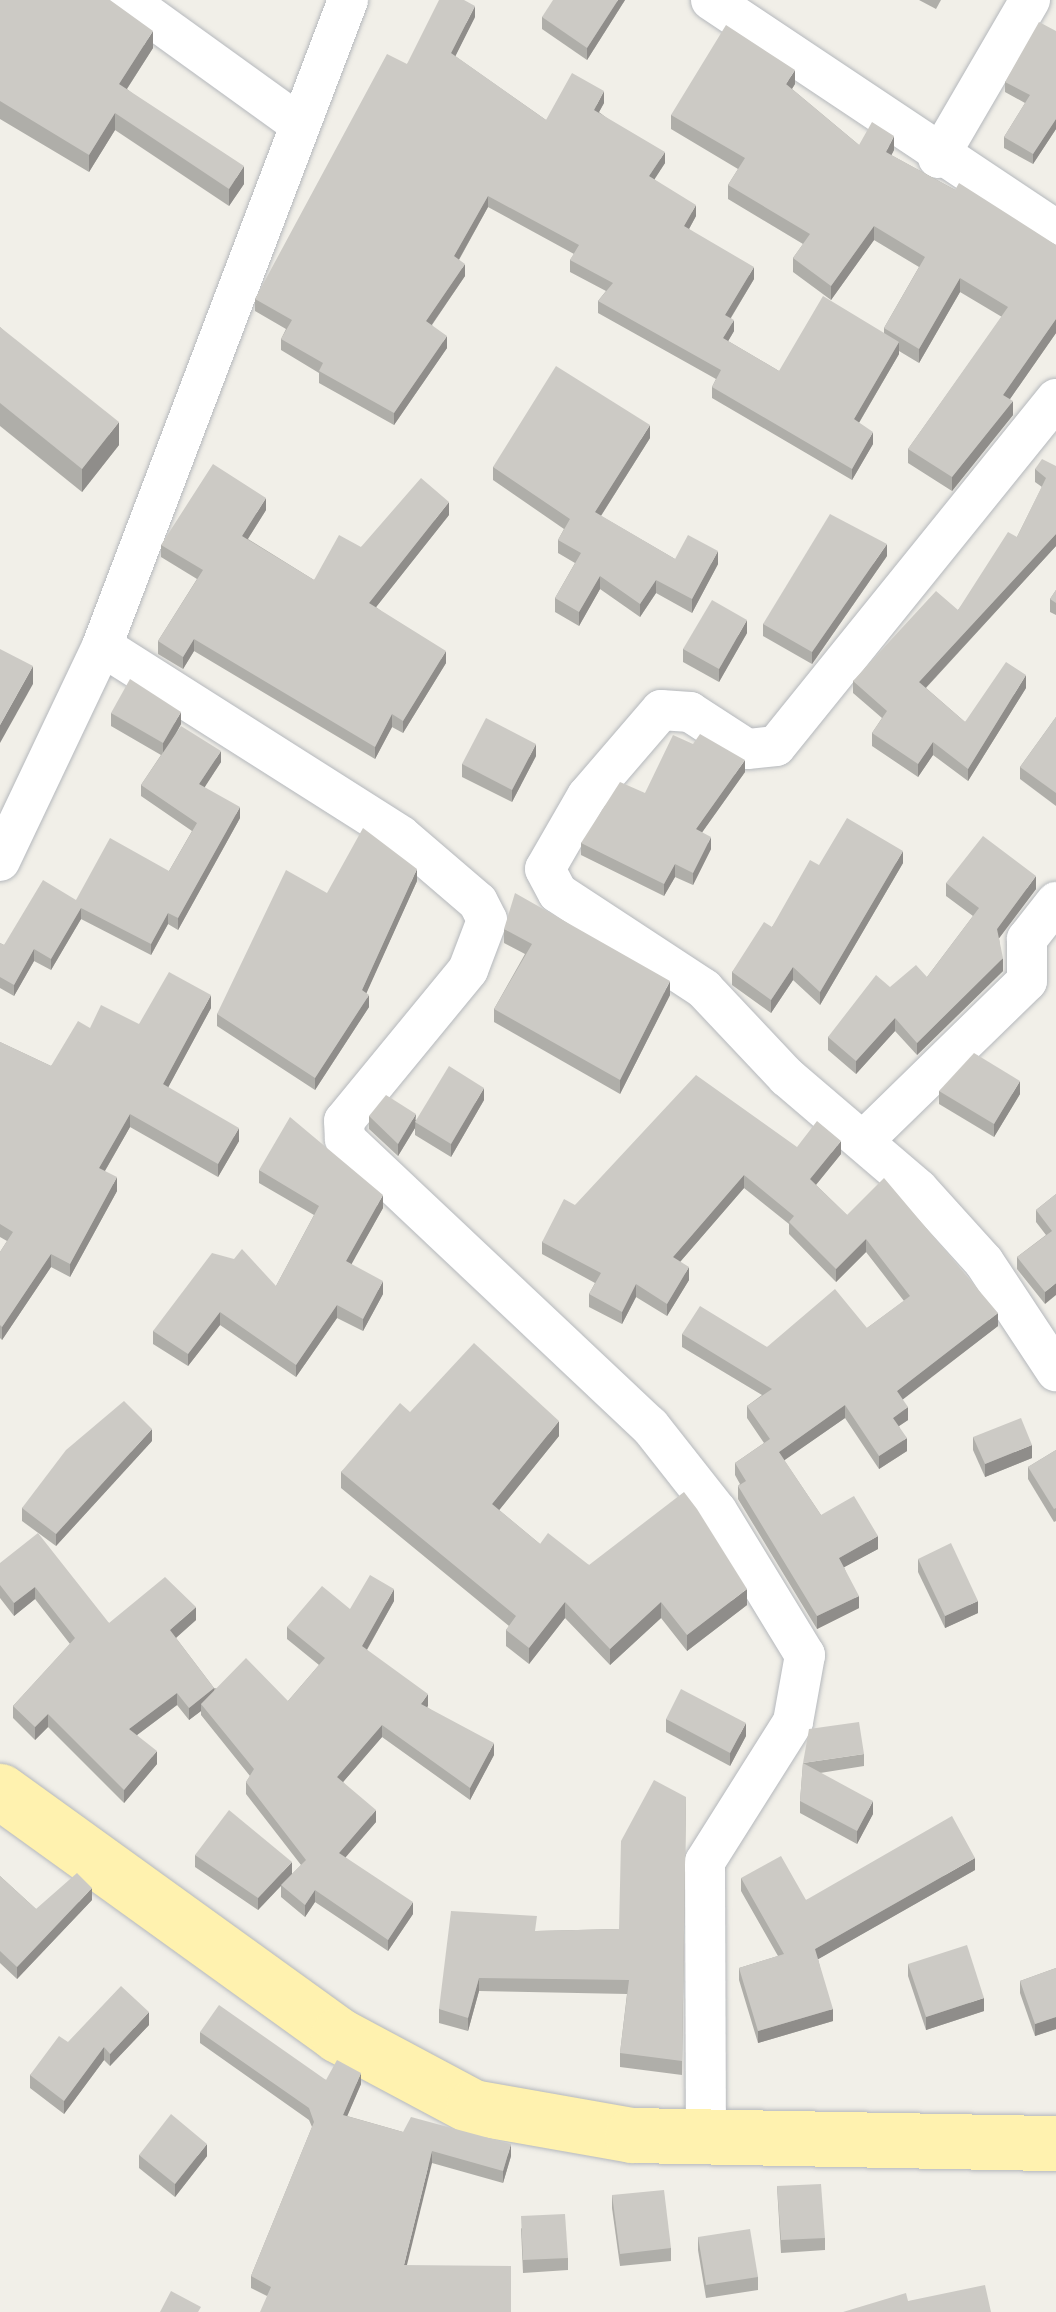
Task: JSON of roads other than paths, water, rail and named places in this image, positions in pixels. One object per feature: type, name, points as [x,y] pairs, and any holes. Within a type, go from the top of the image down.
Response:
[{"type":"main road","points":[[0,1791],[338,2036],[440,2094],[548,2124],[706,2140],[1056,2143]]},
{"type":"street","points":[[127,0],[300,126]]},
{"type":"street","points":[[0,861],[102,646],[348,0]]},
{"type":"street","points":[[711,0],[938,158],[1056,230]]},
{"type":"street","points":[[938,158],[1030,0]]},
{"type":"street","points":[[1056,398],[776,746],[748,749],[690,712],[660,710],[633,734],[547,860],[550,887],[704,989],[864,1141],[984,1262],[1056,1371]]},
{"type":"street","points":[[102,646],[401,836],[478,902],[487,920],[468,970],[344,1121],[345,1139],[650,1426],[718,1510],[805,1656],[793,1722],[705,1862],[706,2140]]},
{"type":"street","points":[[864,1141],[1027,981],[1026,939],[1056,902]]}]
